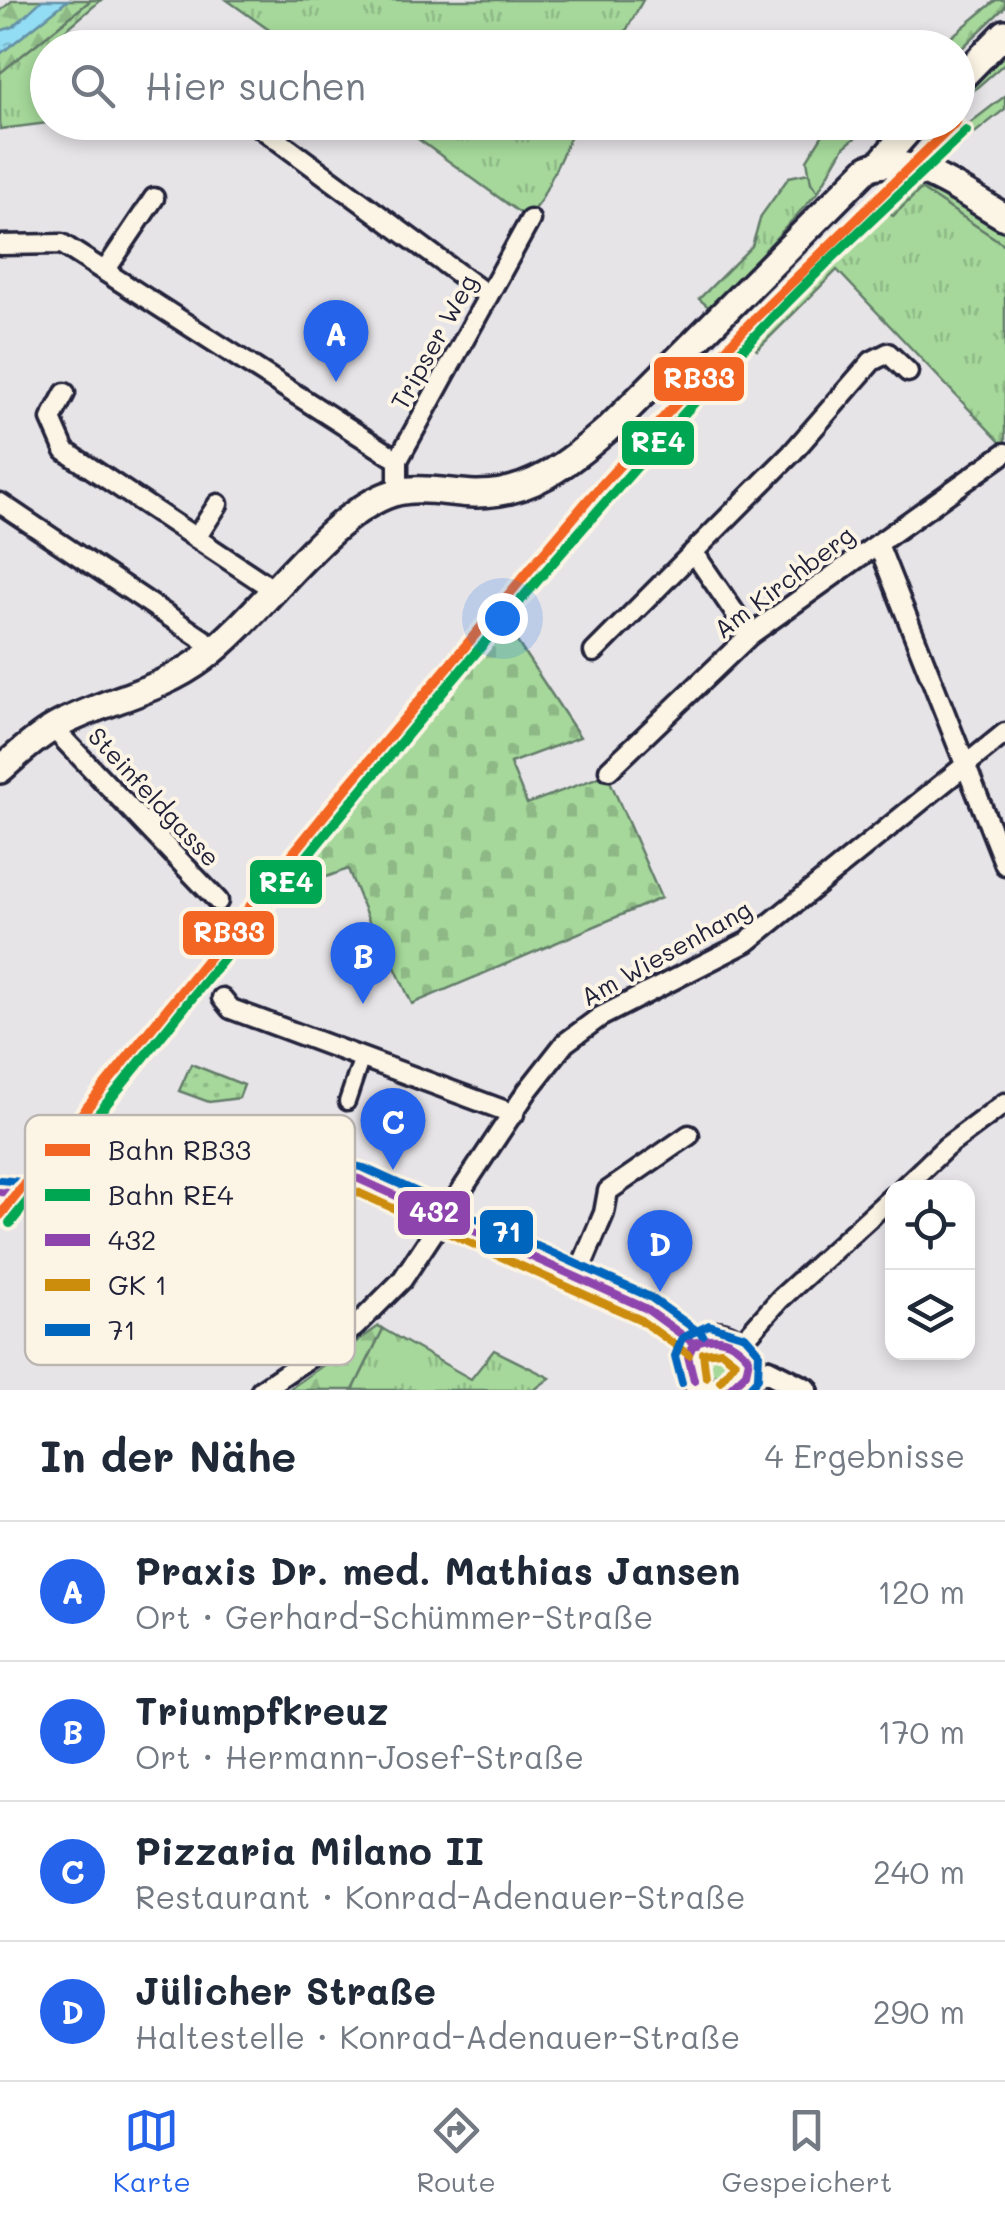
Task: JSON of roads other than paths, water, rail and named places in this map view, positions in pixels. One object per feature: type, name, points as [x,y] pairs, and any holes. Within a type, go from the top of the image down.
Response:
[{"type":"main road","points":[[975,63],[1005,32]]},
{"type":"main road","points":[[0,770],[53,728],[151,690],[216,648],[359,510],[398,492],[500,492],[523,487],[563,467],[620,417],[900,140]]},
{"type":"main road","points":[[880,162],[910,167],[1005,217]]},
{"type":"main road","points":[[355,1179],[658,1316],[696,1345]]},
{"type":"main road","points":[[0,1192],[25,1193]]},
{"type":"main road","points":[[696,1345],[719,1335],[738,1368]]},
{"type":"main road","points":[[696,1345],[690,1372],[706,1390]]},
{"type":"street","points":[[277,140],[486,294]]},
{"type":"street","points":[[105,271],[154,198]]},
{"type":"street","name":"Tripser Weg","points":[[398,492],[398,460],[530,220]]},
{"type":"street","points":[[0,245],[53,241],[398,460]]},
{"type":"street","points":[[594,652],[794,450],[872,361],[888,353],[908,372]]},
{"type":"street","points":[[65,392],[51,419],[64,450],[277,592]]},
{"type":"street","name":"Am Kirchberg","points":[[609,770],[750,635],[1005,453]]},
{"type":"street","points":[[0,503],[216,648]]},
{"type":"street","points":[[196,538],[218,504]]},
{"type":"street","points":[[878,544],[1005,865]]},
{"type":"street","points":[[694,553],[750,635]]},
{"type":"street","name":"Steinfeldgasse","points":[[53,728],[218,901]]},
{"type":"street","name":"Am Wiesenhang","points":[[355,1326],[402,1280],[542,1070],[578,1032],[747,942],[1005,733]]},
{"type":"street","points":[[222,998],[231,1009],[514,1114]]},
{"type":"street","points":[[347,1102],[362,1057]]},
{"type":"street","points":[[911,1180],[946,1147],[1005,1103]]},
{"type":"street","points":[[576,1279],[604,1213],[608,1191],[689,1135]]},
{"type":"street","points":[[806,1390],[768,1371],[738,1368],[780,1298],[885,1203]]},
{"type":"street","name":"Am Wiesenhang","points":[[261,1390],[298,1365]]},
{"type":"water","points":[[42,0],[68,0],[0,54],[0,31],[13,27]]},
{"type":"rail line","name":"RB33","points":[[81,1115],[347,787],[589,499],[749,324],[938,140]]},
{"type":"rail line","name":"RE4","points":[[97,1115],[375,774],[657,444],[779,310],[957,140]]},
{"type":"rail line","name":"RB33","points":[[0,1215],[25,1184]]},
{"type":"rail line","name":"RE4","points":[[10,1223],[25,1204]]},
{"type":"place","name":"Praxis Dr. med. Mathias Jansen","points":[[336,382]]},
{"type":"place","name":"Triumpfkreuz","points":[[363,1004]]},
{"type":"place","name":"Pizzaria Milano II","points":[[393,1170]]},
{"type":"place","name":"Jülicher Straße","points":[[660,1292]]}]
